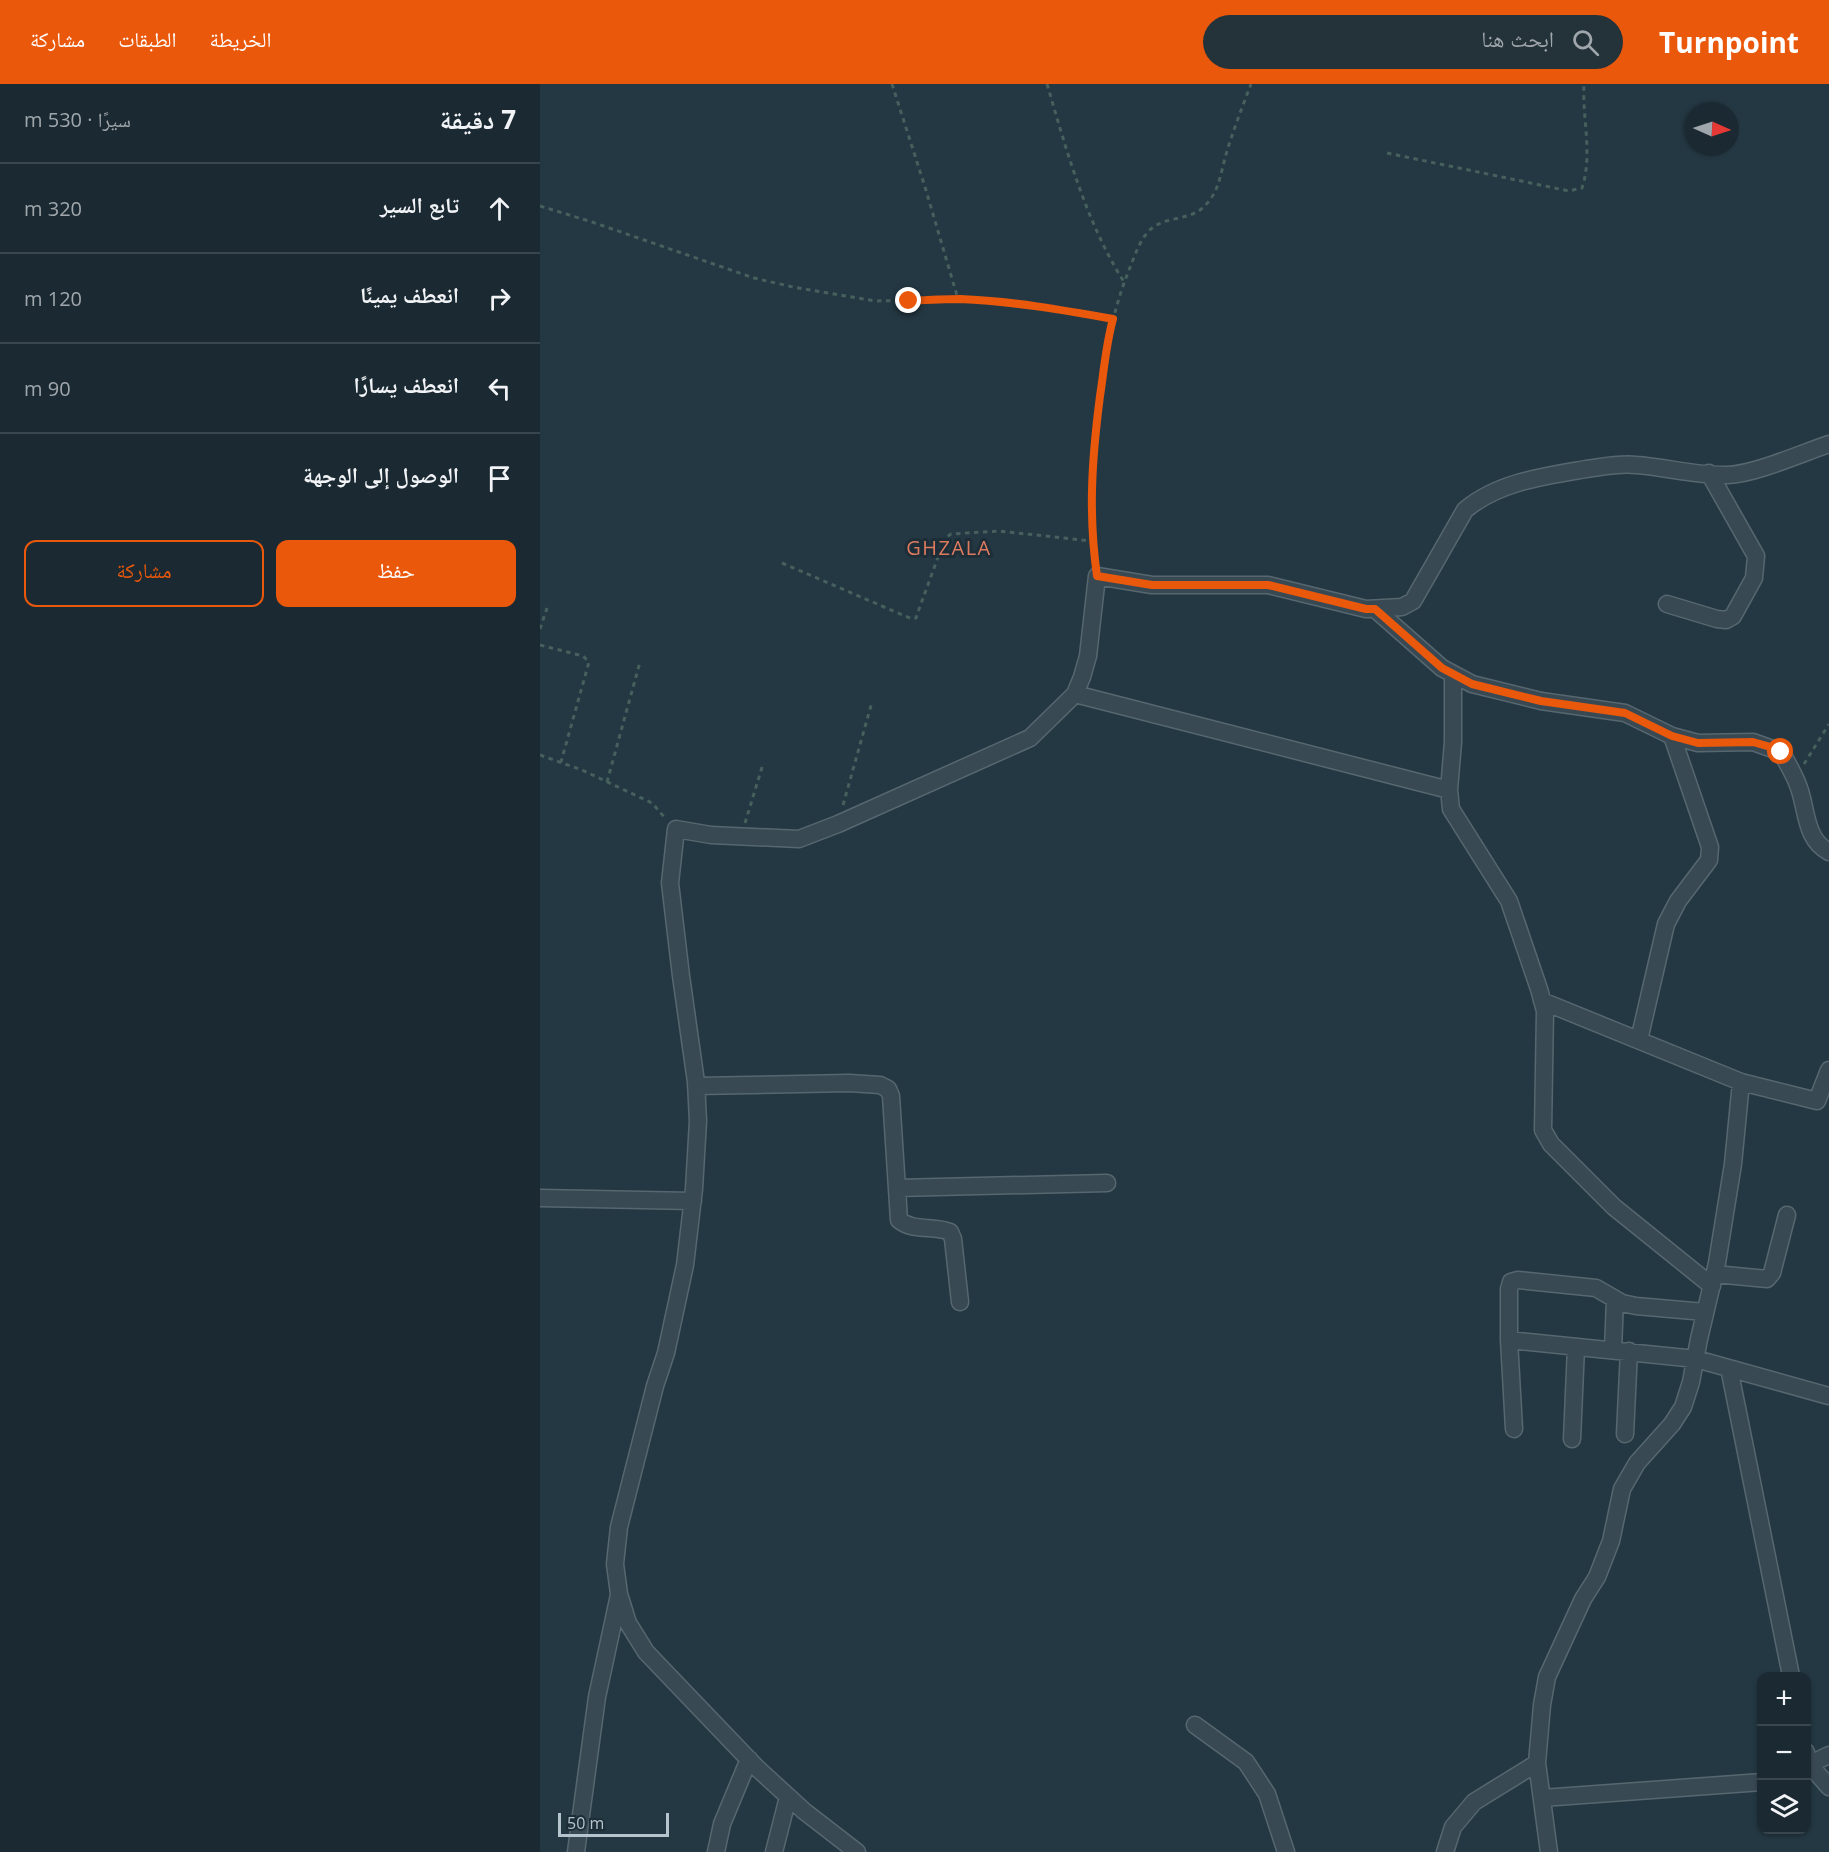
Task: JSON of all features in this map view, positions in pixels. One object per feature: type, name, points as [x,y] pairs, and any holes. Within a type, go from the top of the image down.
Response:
[{"type":"street","points":[[857,1852],[788,1797],[748,1759],[646,1652],[628,1623],[619,1594],[615,1564],[619,1527],[655,1386],[666,1353],[685,1265],[693,1201],[698,1121],[696,1086],[670,883],[676,829],[711,835],[799,839],[838,824],[1030,738],[1075,694],[1088,656],[1097,576],[1152,585],[1268,585],[1366,609],[1401,607],[1413,601],[1465,510],[1478,499],[1490,494],[1549,475],[1634,464],[1728,475],[1829,444]]},
{"type":"street","points":[[1667,604],[1717,620],[1726,620],[1733,616],[1754,578],[1756,556],[1709,473]]},
{"type":"street","points":[[1375,609],[1442,668],[1472,684],[1541,701],[1625,713],[1672,736],[1698,743],[1753,742],[1781,752],[1800,790],[1808,826],[1818,846],[1829,852]]},
{"type":"street","points":[[1453,674],[1453,742],[1449,790],[1451,809],[1509,901],[1527,949],[1545,1011],[1543,1130],[1551,1144],[1614,1207],[1713,1280],[1767,1279],[1772,1273],[1787,1215]]},
{"type":"street","points":[[1075,694],[1449,790]]},
{"type":"street","points":[[1639,1041],[1666,924],[1678,902],[1709,860],[1710,847],[1672,736]]},
{"type":"street","points":[[1542,1001],[1741,1082],[1816,1101],[1829,1070]]},
{"type":"street","points":[[1549,1852],[1537,1763],[1547,1677],[1583,1599],[1598,1577],[1611,1540],[1622,1489],[1637,1463],[1672,1424],[1683,1407],[1713,1280],[1733,1164],[1741,1082]]},
{"type":"street","points":[[696,1086],[849,1083],[879,1085],[888,1089],[891,1096],[899,1220],[905,1224],[950,1232],[953,1239],[960,1302]]},
{"type":"street","points":[[897,1188],[1107,1182]]},
{"type":"street","points":[[540,1198],[693,1201]]},
{"type":"street","points":[[1514,1429],[1509,1340],[1511,1282],[1518,1280],[1596,1288],[1622,1303],[1705,1312]]},
{"type":"street","points":[[1615,1299],[1621,1351],[1625,1434]]},
{"type":"street","points":[[1509,1340],[1696,1359],[1829,1396]]},
{"type":"street","points":[[1572,1439],[1576,1347]]},
{"type":"street","points":[[1730,1368],[1790,1672]]},
{"type":"street","points":[[576,1852],[597,1697],[619,1594]]},
{"type":"street","points":[[1195,1725],[1246,1762],[1267,1794],[1286,1852]]},
{"type":"street","points":[[1811,1760],[1829,1755]]},
{"type":"street","points":[[716,1852],[722,1824],[748,1759]]},
{"type":"street","points":[[1445,1852],[1453,1827],[1474,1802],[1537,1763]]},
{"type":"street","points":[[1811,1766],[1829,1787]]},
{"type":"street","points":[[1542,1798],[1757,1782]]},
{"type":"street","points":[[774,1852],[788,1797]]},
{"type":"path","points":[[892,84],[958,299]]},
{"type":"path","points":[[1047,84],[1089,215],[1105,253],[1124,282]]},
{"type":"path","points":[[1097,576],[1090,502],[1095,437],[1108,336],[1124,282],[1137,249],[1146,234],[1166,220],[1198,211],[1212,199],[1221,179],[1225,157],[1251,84]]},
{"type":"path","points":[[1387,153],[1569,191],[1582,188],[1587,159],[1583,110],[1584,84]]},
{"type":"path","points":[[540,206],[754,278],[793,287],[875,301],[958,299],[1049,308],[1113,319]]},
{"type":"path","points":[[782,563],[912,619],[916,618],[945,538],[951,534],[999,531],[1092,541]]},
{"type":"path","points":[[540,629],[547,608]]},
{"type":"path","points":[[540,645],[583,656],[589,662],[561,762]]},
{"type":"path","points":[[607,782],[640,662]]},
{"type":"path","points":[[838,824],[872,702]]},
{"type":"path","points":[[1795,778],[1829,723]]},
{"type":"path","points":[[540,755],[561,762],[652,803],[676,829]]},
{"type":"path","points":[[740,836],[763,764]]},
{"type":"district","name":"GHZALA","points":[[949,547]]},
{"type":"route","points":[[909,301],[958,299],[994,302],[1049,308],[1113,319],[1108,336],[1095,437],[1090,502],[1097,576],[1152,585],[1268,585],[1366,609],[1375,609],[1442,668],[1472,684],[1541,701],[1625,713],[1672,736],[1698,743],[1753,742],[1781,752]]}]
